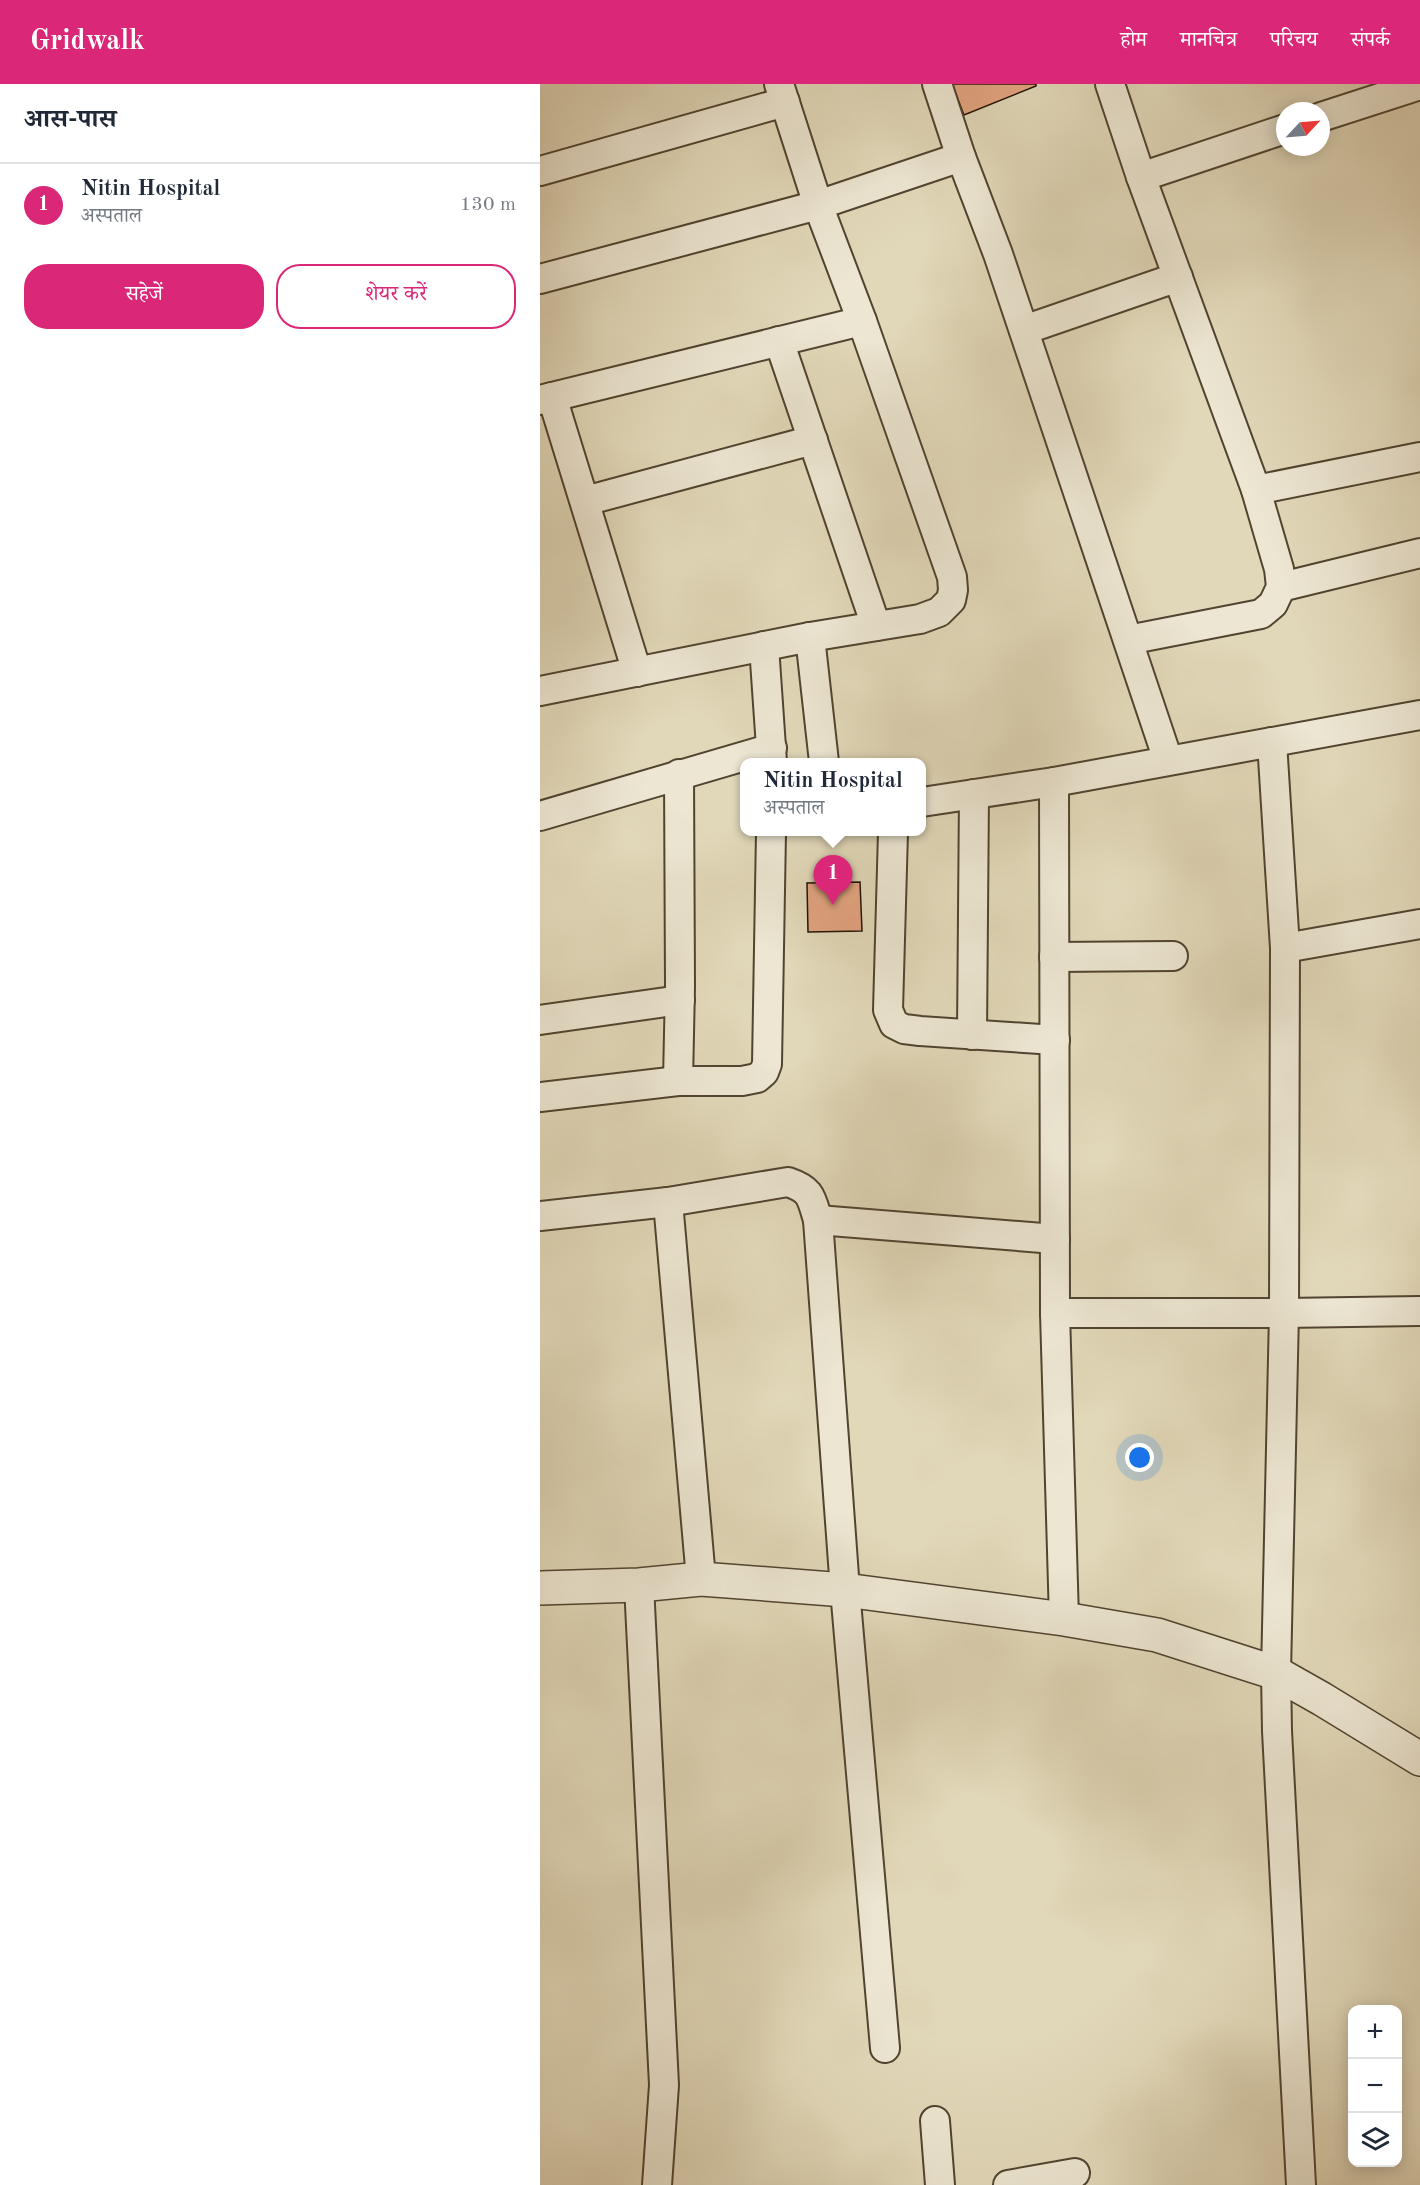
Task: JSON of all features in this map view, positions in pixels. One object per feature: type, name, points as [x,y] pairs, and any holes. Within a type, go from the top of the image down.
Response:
[{"type":"street","points":[[937,84],[1024,330],[1168,760]]},
{"type":"street","points":[[1110,84],[1141,177],[1256,490],[1279,569],[1281,586],[1273,604],[1261,614],[1128,640]]},
{"type":"street","points":[[1330,114],[1420,85]]},
{"type":"street","points":[[540,171],[782,93],[818,205],[862,321],[952,577],[953,590],[951,600],[939,612],[920,619],[810,637],[540,691]]},
{"type":"street","points":[[1141,177],[1276,132]]},
{"type":"street","points":[[540,279],[818,205],[961,156]]},
{"type":"street","points":[[1024,330],[1178,277]]},
{"type":"street","points":[[637,672],[585,501],[546,398],[862,321]]},
{"type":"street","points":[[779,341],[876,626]]},
{"type":"street","points":[[585,501],[813,440]]},
{"type":"street","points":[[1256,490],[1420,457]]},
{"type":"street","points":[[1281,586],[1420,552]]},
{"type":"street","points":[[810,637],[824,758]]},
{"type":"street","points":[[764,646],[772,755]]},
{"type":"street","points":[[926,801],[1054,782],[1420,715]]},
{"type":"street","points":[[1272,742],[1285,948],[1284,1313],[1276,1673],[1277,1731],[1301,2185]]},
{"type":"street","points":[[540,816],[679,774],[740,762]]},
{"type":"street","points":[[678,1081],[679,774]]},
{"type":"street","points":[[1054,782],[1055,1313],[1064,1619]]},
{"type":"street","points":[[972,1035],[974,794]]},
{"type":"street","points":[[540,1097],[678,1081],[742,1081],[757,1078],[764,1072],[767,1064],[771,836]]},
{"type":"street","points":[[893,836],[888,1010],[894,1024],[904,1029],[1055,1040]]},
{"type":"street","points":[[1285,948],[1420,924]]},
{"type":"street","points":[[1054,957],[1173,956]]},
{"type":"street","points":[[540,1020],[680,1000]]},
{"type":"street","points":[[540,1216],[668,1202],[788,1182],[802,1186],[810,1196],[818,1220],[845,1590],[885,2048]]},
{"type":"street","points":[[668,1202],[701,1579]]},
{"type":"street","points":[[818,1220],[1055,1239]]},
{"type":"street","points":[[1055,1313],[1420,1311]]},
{"type":"street","points":[[540,1588],[639,1585],[701,1579],[845,1590],[1064,1619],[1157,1635],[1276,1673],[1420,1759]]},
{"type":"street","points":[[639,1585],[664,2085],[657,2185]]},
{"type":"street","points":[[935,2121],[940,2185]]},
{"type":"street","points":[[1008,2185],[1075,2173]]},
{"type":"building","points":[[952,84],[1036,84],[1036,86],[964,115]]},
{"type":"building","points":[[860,882],[862,931],[808,932],[807,883]]},
{"type":"place","name":"Nitin Hospital","points":[[833,905]]}]
